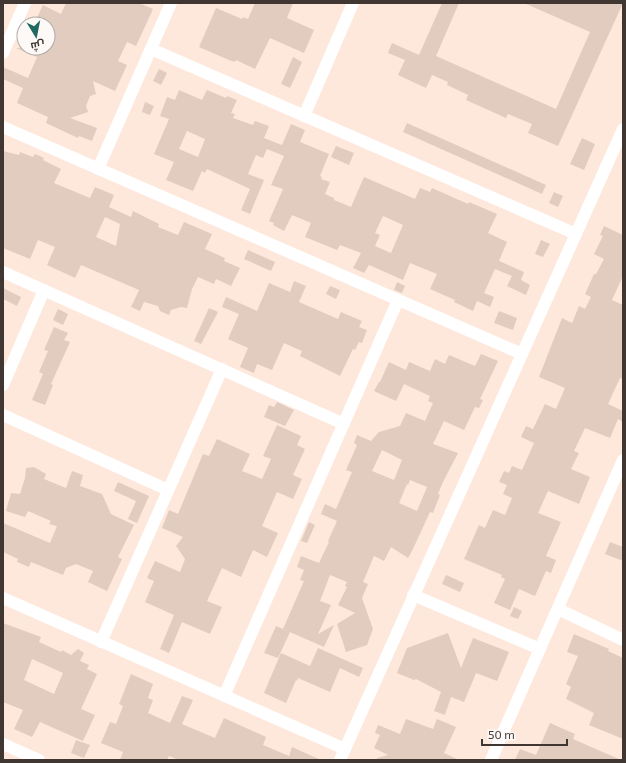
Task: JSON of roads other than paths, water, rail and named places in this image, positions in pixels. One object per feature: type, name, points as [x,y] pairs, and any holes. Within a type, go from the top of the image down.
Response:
[{"type":"street","points":[[3,53],[25,3]]},
{"type":"street","points":[[98,168],[171,3]]},
{"type":"street","points":[[304,116],[353,3]]},
{"type":"street","points":[[151,49],[576,234]]},
{"type":"street","points":[[3,127],[522,354]]},
{"type":"street","points":[[3,598],[224,696],[342,754],[623,128]]},
{"type":"street","points":[[3,272],[344,424]]},
{"type":"street","points":[[3,385],[44,290]]},
{"type":"street","points":[[224,696],[398,300]]},
{"type":"street","points":[[101,642],[222,369]]},
{"type":"street","points":[[3,415],[168,490]]},
{"type":"street","points":[[491,760],[623,460]]},
{"type":"street","points":[[413,595],[540,649]]},
{"type":"street","points":[[558,609],[623,640]]},
{"type":"street","points":[[3,744],[39,760]]}]
